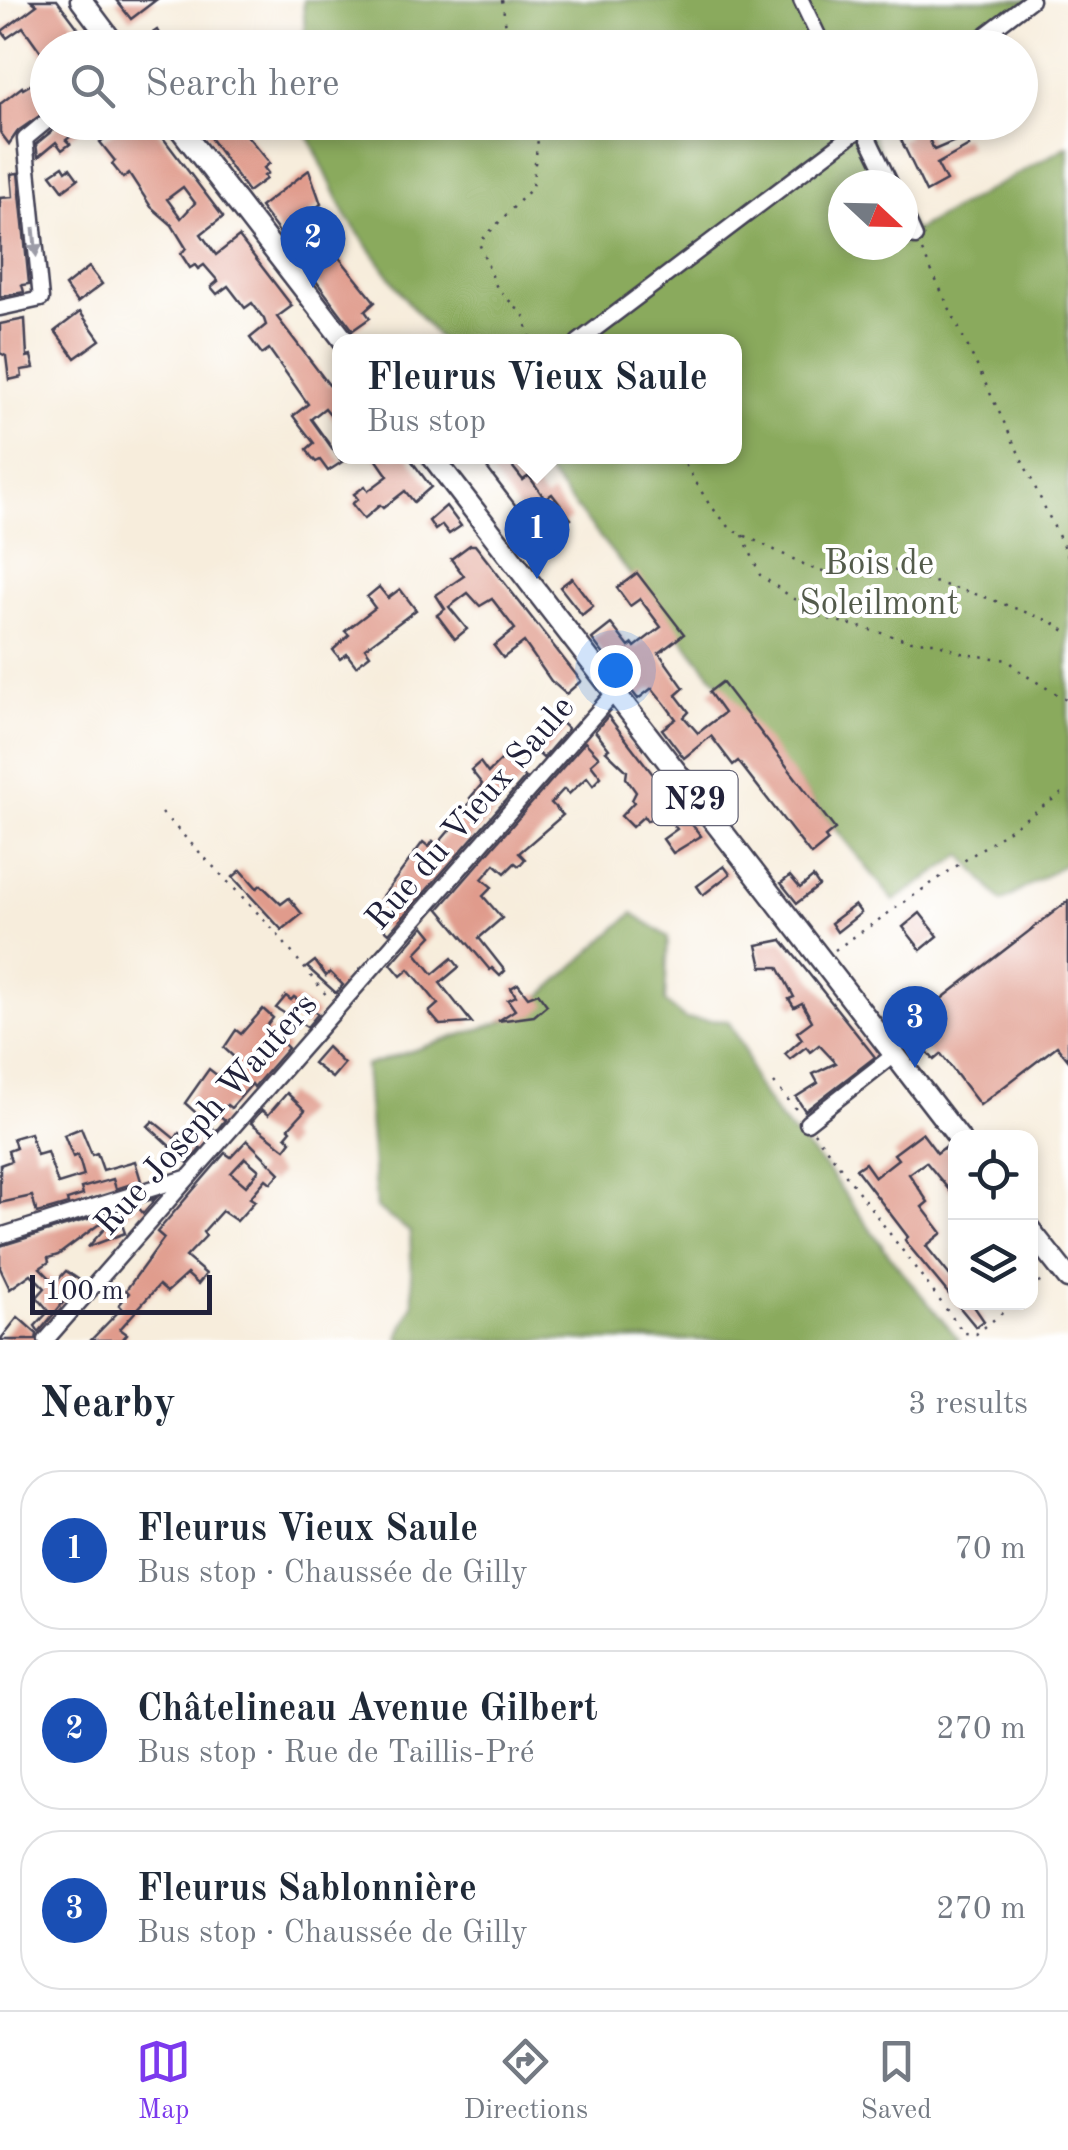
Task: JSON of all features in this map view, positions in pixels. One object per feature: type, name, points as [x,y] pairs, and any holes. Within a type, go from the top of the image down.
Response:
[{"type":"main road","points":[[80,0],[103,30]]},
{"type":"main road","points":[[189,140],[339,334]]},
{"type":"main road","name":"N29","points":[[438,464],[953,1130]]},
{"type":"main road","points":[[1038,1240],[1063,1272]]},
{"type":"street","points":[[801,0],[815,30]]},
{"type":"street","points":[[991,30],[1030,0]]},
{"type":"street","points":[[0,308],[41,299],[25,140],[30,136]]},
{"type":"street","points":[[588,334],[843,140]]},
{"type":"street","points":[[871,140],[884,170]]},
{"type":"street","name":"Rue du Vieux Saule","points":[[370,971],[613,694]]},
{"type":"street","name":"Rue Joseph Wauters","points":[[46,1340],[370,971]]},
{"type":"street","points":[[807,1123],[895,1054]]},
{"type":"street","points":[[0,1236],[186,1178]]},
{"type":"path","points":[[502,0],[508,30]]},
{"type":"path","points":[[529,334],[524,316],[497,288],[479,244],[532,188],[538,140]]},
{"type":"path","points":[[918,241],[1068,556]]},
{"type":"path","points":[[685,464],[709,504],[731,529],[818,571],[886,568],[982,596],[1052,622],[1068,632]]},
{"type":"path","points":[[742,534],[760,574],[818,616],[911,641],[934,642],[964,654],[1008,660],[1022,674],[1068,700]]},
{"type":"path","points":[[821,960],[1068,789]]},
{"type":"path","points":[[162,813],[272,928],[338,1009]]},
{"type":"path","points":[[774,1083],[964,1333],[976,1334],[1006,1310]]},
{"type":"path","points":[[1038,1286],[1063,1272]]},
{"type":"green space","points":[[303,0],[1031,0],[992,30],[305,30]]},
{"type":"green space","name":"Bois de Soleilmont","points":[[310,140],[875,140],[886,170],[828,170],[828,260],[918,260],[918,229],[1068,146],[1068,862],[1002,902],[962,855],[894,901],[541,464],[742,464],[742,334],[435,334],[346,216]]},
{"type":"green space","points":[[633,913],[668,937],[665,1002],[685,1019],[728,1021],[744,1048],[755,1082],[778,1117],[825,1167],[895,1263],[959,1340],[398,1340],[413,1304],[410,1232],[376,1208],[365,1066],[504,1021],[528,1008]]},
{"type":"building","points":[[31,0],[57,0],[80,30],[30,30],[30,37],[23,27],[7,38],[2,31],[37,5]]},
{"type":"building","points":[[116,0],[156,0],[131,19]]},
{"type":"building","points":[[30,85],[30,123],[9,144],[0,132],[0,104]]},
{"type":"building","points":[[41,140],[66,140],[70,144],[62,150],[56,142],[38,157],[36,144]]},
{"type":"building","points":[[102,140],[165,140],[223,217],[201,234],[216,255],[239,237],[292,306],[277,317],[329,385],[332,383],[332,416],[325,408],[311,419],[332,448],[332,464],[339,464],[328,471],[310,455],[307,449],[314,443],[293,416],[308,404],[269,349],[262,354],[250,338],[266,325],[264,319],[252,303],[245,308],[228,286],[217,294],[211,287],[218,281],[204,265],[190,268],[181,254],[186,248],[172,225],[151,207],[129,173],[123,178],[112,164],[115,161],[100,142]],"holes":[[[183,187],[195,203],[181,218],[167,199]]]},
{"type":"building","points":[[212,140],[251,140],[270,163],[264,168],[268,173],[266,179],[248,192]]},
{"type":"building","points":[[901,140],[930,140],[934,150],[966,140],[969,146],[937,164],[946,181],[926,192]]},
{"type":"building","points":[[63,166],[66,171],[70,168],[78,179],[63,190],[51,174]]},
{"type":"building","points":[[309,170],[321,204],[308,214],[309,220],[375,302],[365,311],[370,318],[353,330],[260,207]]},
{"type":"building","points":[[18,173],[29,284],[22,285],[24,292],[0,297],[0,198],[13,197],[11,174]]},
{"type":"building","points":[[89,267],[102,284],[77,303],[65,286]]},
{"type":"building","points":[[80,312],[100,340],[75,358],[55,331]]},
{"type":"building","points":[[25,319],[27,357],[31,356],[34,368],[21,370],[22,377],[9,380],[6,356],[0,353],[0,324]]},
{"type":"building","points":[[380,464],[414,464],[431,487],[414,502],[405,491],[364,519],[352,504],[358,499],[354,494],[365,486],[368,491],[388,476]]},
{"type":"building","points":[[484,464],[510,464],[523,480],[529,476],[545,499],[552,494],[571,519],[541,539]]},
{"type":"building","points":[[446,506],[461,526],[449,534],[442,525],[435,530],[429,521]]},
{"type":"building","points":[[475,545],[581,681],[566,694],[551,681],[524,642],[503,658],[494,646],[515,629],[492,599],[480,606],[468,593],[449,607],[467,629],[455,639],[437,615],[445,609],[436,595],[464,576],[451,559]]},
{"type":"building","points":[[637,573],[684,634],[659,653],[684,688],[676,695],[689,712],[684,717],[698,733],[724,713],[709,692],[722,682],[835,829],[811,855],[738,761],[733,765],[711,736],[684,758],[662,729],[676,719],[665,704],[652,688],[638,699],[592,639],[611,624],[629,647],[635,647],[661,627],[640,599],[630,606],[617,588]]},
{"type":"building","points":[[572,578],[593,606],[582,615],[560,587]]},
{"type":"building","points":[[379,587],[388,598],[400,589],[416,610],[365,648],[370,655],[356,666],[347,654],[340,659],[333,650],[349,635],[345,631],[375,608],[367,597]]},
{"type":"building","points":[[608,716],[701,836],[673,853],[663,839],[677,829],[662,811],[647,821],[644,816],[632,827],[621,816],[634,802],[636,792],[626,778],[627,771],[606,751],[609,749],[595,731]]},
{"type":"building","points":[[559,721],[568,729],[543,758],[529,745],[539,734],[544,739]]},
{"type":"building","points":[[585,742],[599,757],[591,764],[601,777],[593,785],[587,777],[569,794],[564,789],[551,803],[563,815],[519,853],[525,859],[519,866],[515,863],[505,873],[495,864],[482,879],[492,887],[483,896],[502,918],[479,938],[505,971],[500,976],[490,970],[439,909]]},
{"type":"building","points":[[504,757],[525,778],[389,933],[379,924],[388,914],[377,904],[423,842],[429,847],[433,841],[437,845],[466,811],[470,798],[482,784],[471,770],[480,762],[488,773]]},
{"type":"building","points":[[724,866],[730,874],[703,895],[697,886]]},
{"type":"building","points":[[241,870],[257,888],[261,885],[281,904],[289,898],[302,914],[282,930],[233,877]]},
{"type":"building","points":[[790,876],[800,888],[813,877],[819,886],[797,903],[781,883]]},
{"type":"building","points":[[1068,901],[1068,1060],[1057,1046],[980,1105],[941,1054],[934,1060],[917,1039],[935,1024],[930,1018],[936,1013],[931,1007]]},
{"type":"building","points":[[855,905],[861,913],[837,932],[831,923]]},
{"type":"building","points":[[920,913],[938,936],[921,950],[903,927]]},
{"type":"building","points":[[424,926],[432,936],[416,953],[433,974],[452,958],[459,967],[440,983],[472,1023],[440,1025],[429,1012],[438,1004],[409,969],[401,976],[391,964]]},
{"type":"building","points":[[782,940],[875,1057],[805,1111],[796,1097],[818,1083],[813,1074],[836,1063],[819,1045],[810,1052],[806,1047],[790,1059],[785,1054],[802,1039],[797,1032],[812,1021],[802,1003],[794,1007],[789,999],[794,997],[778,967],[762,967],[757,945]]},
{"type":"building","points":[[315,961],[326,976],[330,972],[343,985],[336,993],[307,967]]},
{"type":"building","points":[[518,984],[528,997],[538,993],[547,1005],[534,1016],[498,1021],[515,1010],[508,1000],[516,996],[511,988]]},
{"type":"building","points":[[286,996],[291,1000],[294,997],[318,1014],[307,1027],[276,1008]]},
{"type":"building","points":[[263,1009],[273,1018],[266,1027],[288,1048],[254,1087],[252,1084],[231,1108],[227,1105],[219,1115],[225,1120],[216,1131],[185,1103],[209,1069],[218,1076],[223,1073],[235,1058],[224,1048],[236,1030],[241,1034]]},
{"type":"building","points":[[327,1047],[344,1064],[332,1078],[313,1063]]},
{"type":"building","points":[[287,1093],[305,1110],[289,1128],[286,1136],[291,1141],[285,1149],[251,1123],[262,1110],[268,1115]]},
{"type":"building","points":[[153,1121],[175,1139],[179,1133],[201,1148],[188,1163],[148,1126]]},
{"type":"building","points":[[81,1128],[103,1170],[135,1161],[141,1181],[116,1189],[113,1179],[81,1188],[83,1195],[67,1200],[68,1204],[37,1213],[32,1196],[0,1203],[0,1165],[11,1161],[8,1151],[16,1148],[13,1138],[30,1133],[37,1155],[47,1152],[58,1184],[84,1176],[78,1155],[73,1157],[64,1135]]},
{"type":"building","points":[[922,1133],[937,1153],[945,1147],[948,1151],[948,1189],[926,1162],[909,1174],[928,1202],[922,1207],[942,1233],[926,1246],[948,1273],[948,1293],[909,1246],[905,1240],[908,1237],[856,1169],[865,1163],[875,1177],[898,1159],[894,1154]]},
{"type":"building","points":[[247,1140],[280,1173],[271,1183],[266,1179],[250,1198],[255,1201],[237,1221],[222,1211],[203,1232],[206,1236],[186,1257],[206,1274],[198,1284],[187,1274],[167,1292],[159,1285],[120,1329],[127,1334],[122,1340],[91,1340],[122,1308],[119,1305],[129,1293],[126,1290],[164,1238],[157,1232],[225,1153],[231,1157]],"holes":[[[245,1158],[259,1170],[246,1186],[231,1173]]]},
{"type":"building","points":[[156,1198],[143,1213],[137,1206],[120,1219],[125,1233],[88,1247],[106,1227],[102,1222],[58,1255],[48,1258],[49,1262],[40,1268],[55,1283],[66,1271],[81,1281],[39,1332],[35,1326],[49,1311],[37,1297],[45,1288],[31,1274],[10,1289],[0,1268],[0,1246]]},
{"type":"building","points":[[962,1310],[976,1310],[984,1321],[976,1327]]},
{"type":"building","points":[[18,1317],[37,1334],[36,1340],[0,1340]]},
{"type":"place","name":"Châtelineau Avenue Gilbert","points":[[313,288]]},
{"type":"place","name":"Fleurus Vieux Saule","points":[[537,579]]},
{"type":"place","name":"Fleurus Sablonnière","points":[[915,1068]]}]
